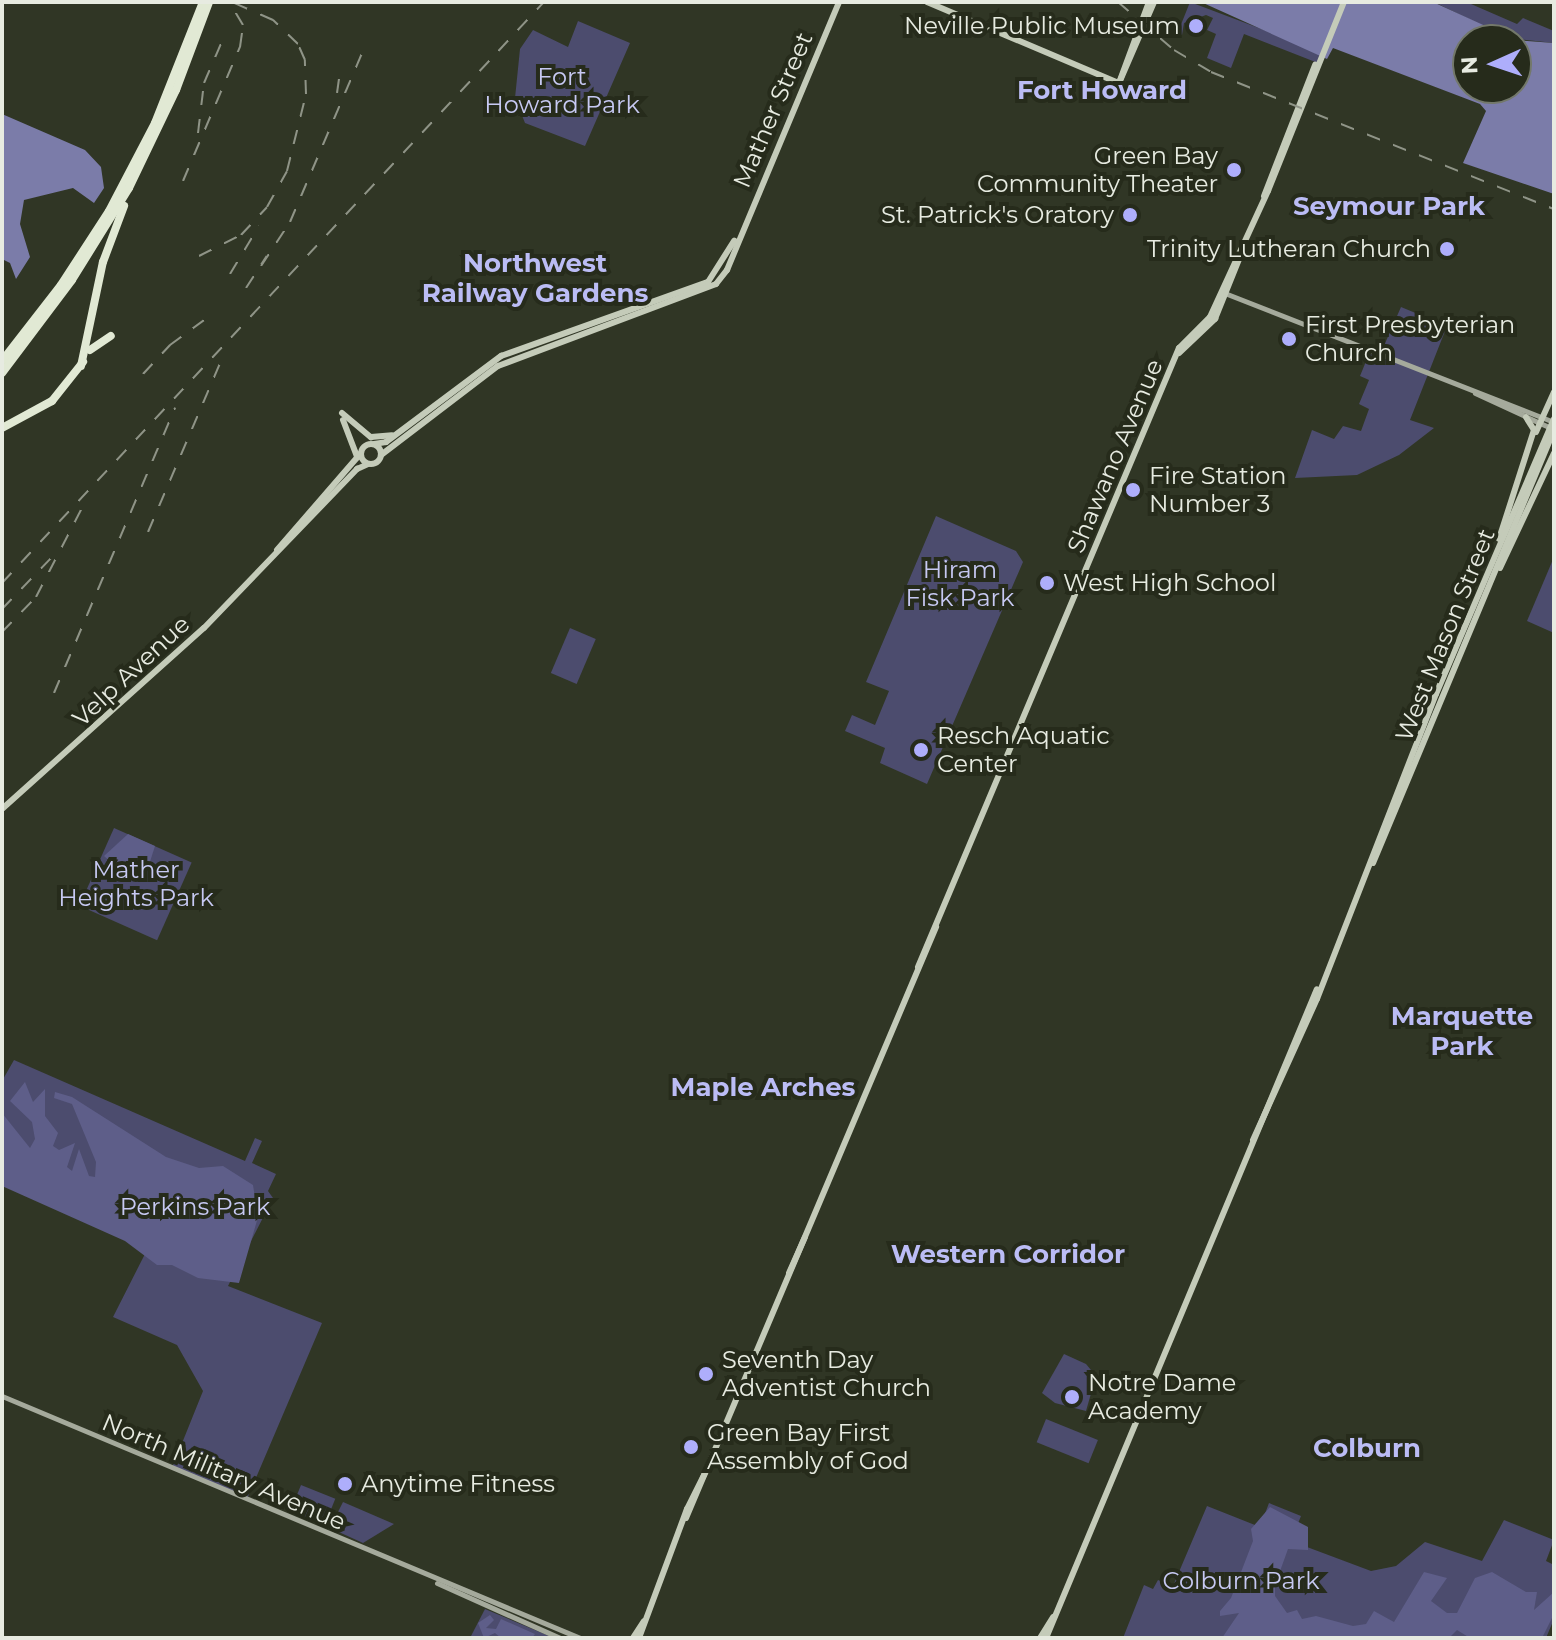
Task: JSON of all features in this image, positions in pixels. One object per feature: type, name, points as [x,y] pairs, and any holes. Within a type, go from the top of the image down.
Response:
[{"type":"highway","points":[[81,366],[108,246],[128,188],[203,2]]},
{"type":"highway","points":[[2,373],[78,271],[128,188],[161,123],[209,2]]},
{"type":"highway","points":[[2,361],[61,285],[128,188]]},
{"type":"highway","points":[[2,428],[45,406],[81,366],[96,342],[111,336]]},
{"type":"main road","name":"Mather Street","points":[[709,285],[740,231],[839,2]]},
{"type":"main road","points":[[927,2],[1119,83],[1152,2]]},
{"type":"main road","name":"Shawano Avenue","points":[[639,1638],[686,1518],[1179,353],[1210,317],[1224,293],[1344,2]]},
{"type":"main road","points":[[709,285],[498,366],[381,455],[374,444],[386,442],[501,356],[709,285]]},
{"type":"main road","points":[[1224,293],[1472,390],[1541,420],[1554,430]]},
{"type":"main road","points":[[1472,390],[1526,417],[1554,420]]},
{"type":"main road","points":[[1526,456],[1554,392]]},
{"type":"main road","points":[[368,464],[359,455],[343,417],[374,439],[398,431]]},
{"type":"main road","points":[[1481,597],[1534,428],[1526,417]]},
{"type":"main road","name":"West Mason Street","points":[[1043,1638],[1370,865],[1554,420]]},
{"type":"main road","name":"West Mason Street","points":[[1545,446],[1554,430]]},
{"type":"main road","name":"Velp Avenue","points":[[277,550],[359,455],[374,444]]},
{"type":"main road","points":[[1481,597],[1554,453]]},
{"type":"main road","name":"Velp Avenue","points":[[2,809],[204,628],[357,469],[381,455]]},
{"type":"main road","name":"North Military Avenue","points":[[2,1396],[560,1638]]},
{"type":"main road","name":"North Military Avenue","points":[[432,1580],[580,1638]]},
{"type":"main road","name":"Shawano Avenue","points":[[633,1638],[644,1621]]},
{"type":"green space","points":[[1190,2],[1314,49],[1320,56],[1318,63],[1244,34],[1231,68],[1207,58],[1216,34],[1207,30],[1213,18],[1206,15],[1184,23],[1182,35],[1178,32]]},
{"type":"green space","points":[[1434,2],[1471,4],[1517,24],[1479,24]]},
{"type":"green space","points":[[1523,18],[1554,31],[1554,43],[1532,41],[1532,24],[1517,24]]},
{"type":"green space","name":"Fort Howard Park","points":[[578,21],[630,43],[585,146],[525,123],[515,98],[520,49],[533,30],[568,47]]},
{"type":"green space","points":[[1401,307],[1447,326],[1410,420],[1434,428],[1399,455],[1357,475],[1295,478],[1312,430],[1334,439],[1343,426],[1361,431],[1369,409],[1359,404],[1369,380],[1360,376],[1369,354],[1379,357]]},
{"type":"green space","name":"Hiram Fisk Park","points":[[936,516],[1016,551],[1023,562],[927,784],[880,763],[885,748],[845,731],[852,715],[875,725],[889,691],[866,682]]},
{"type":"green space","points":[[1554,557],[1554,633],[1527,621]]},
{"type":"green space","points":[[570,628],[596,639],[577,684],[551,673]]},
{"type":"green space","name":"Mather Heights Park","points":[[114,828],[192,863],[157,940],[79,906]]},
{"type":"green space","points":[[128,834],[155,846],[148,868],[127,876],[104,856]]},
{"type":"green space","name":"Perkins Park","points":[[14,1060],[245,1161],[255,1138],[262,1141],[252,1163],[276,1174],[268,1191],[273,1198],[228,1286],[322,1323],[247,1499],[172,1468],[203,1391],[177,1345],[113,1317],[149,1246],[2,1180],[2,1081]]},
{"type":"green space","points":[[25,1082],[33,1102],[45,1089],[45,1116],[58,1133],[53,1146],[59,1150],[75,1143],[67,1167],[72,1171],[79,1149],[89,1176],[95,1177],[96,1162],[72,1104],[54,1098],[55,1092],[72,1097],[166,1157],[199,1168],[223,1166],[253,1185],[258,1217],[239,1283],[198,1278],[172,1265],[157,1265],[125,1241],[2,1186],[2,1113],[30,1148],[35,1139],[32,1122],[10,1101]]},
{"type":"green space","points":[[1064,1354],[1086,1364],[1096,1376],[1086,1411],[1055,1403],[1042,1393]]},
{"type":"green space","points":[[1046,1419],[1098,1440],[1089,1463],[1037,1442]]},
{"type":"green space","points":[[301,1485],[335,1499],[325,1525],[291,1511]]},
{"type":"green space","points":[[343,1502],[394,1524],[363,1543],[330,1528]]},
{"type":"green space","name":"Colburn Park","points":[[1269,1503],[1301,1516],[1291,1541],[1371,1571],[1396,1566],[1425,1542],[1482,1561],[1504,1520],[1554,1540],[1546,1561],[1554,1565],[1554,1619],[1546,1638],[1123,1638],[1144,1585],[1153,1589],[1158,1580],[1173,1586],[1207,1506],[1260,1527]]},
{"type":"green space","points":[[1270,1507],[1308,1527],[1308,1550],[1288,1549],[1275,1585],[1275,1596],[1287,1613],[1297,1610],[1302,1619],[1316,1616],[1353,1626],[1366,1624],[1374,1611],[1394,1622],[1424,1572],[1447,1578],[1431,1601],[1447,1613],[1457,1613],[1475,1578],[1492,1572],[1526,1592],[1537,1592],[1534,1610],[1554,1592],[1552,1618],[1542,1638],[1470,1638],[1457,1630],[1449,1638],[1222,1638],[1239,1613],[1220,1616],[1220,1611],[1231,1598],[1253,1541],[1251,1529]]},
{"type":"green space","points":[[485,1609],[554,1638],[470,1638]]},
{"type":"green space","points":[[490,1615],[494,1620],[486,1628],[496,1629],[501,1619],[535,1634],[532,1638],[501,1638],[495,1633],[484,1638],[478,1623]]},
{"type":"shaded area","points":[[1201,2],[1433,2],[1481,24],[1452,24],[1452,93],[1333,48],[1327,59]]},
{"type":"shaded area","points":[[1532,41],[1554,43],[1554,194],[1463,163],[1486,111],[1480,104],[1532,104]]},
{"type":"shaded area","points":[[2,114],[85,150],[101,167],[104,188],[94,203],[73,188],[24,200],[20,224],[30,257],[16,279],[10,263],[2,259]]},
{"type":"railway","points":[[183,181],[240,47],[243,25],[229,2]]},
{"type":"railway","points":[[199,256],[241,235],[267,207],[287,171],[306,94],[305,60],[298,44],[273,20],[232,2]]},
{"type":"railway","points":[[2,583],[544,2]]},
{"type":"railway","points":[[1118,2],[1174,50],[1211,72],[1554,209]]},
{"type":"railway","points":[[198,133],[204,83],[223,39]]},
{"type":"railway","points":[[261,266],[290,222],[363,51]]},
{"type":"railway","points":[[337,93],[341,65]]},
{"type":"railway","points":[[230,274],[259,226]]},
{"type":"railway","points":[[246,288],[267,256]]},
{"type":"railway","points":[[143,374],[170,345],[211,315]]},
{"type":"railway","points":[[148,532],[223,356]]},
{"type":"railway","points":[[54,693],[175,408]]},
{"type":"railway","points":[[2,632],[36,597],[85,502]]},
{"type":"railway","points":[[2,609],[52,557]]},
{"type":"place","name":"Neville Public Museum","points":[[1196,26]]},
{"type":"place","name":"Green Bay Community Theater","points":[[1234,170]]},
{"type":"place","name":"St. Patrick's Oratory","points":[[1130,215]]},
{"type":"place","name":"Trinity Lutheran Church","points":[[1447,249]]},
{"type":"place","name":"First Presbyterian Church","points":[[1289,339]]},
{"type":"place","name":"Fire Station Number 3","points":[[1133,490]]},
{"type":"place","name":"West High School","points":[[1047,583]]},
{"type":"place","name":"Resch Aquatic Center","points":[[921,750]]},
{"type":"place","name":"Seventh Day Adventist Church","points":[[706,1374]]},
{"type":"place","name":"Notre Dame Academy","points":[[1072,1397]]},
{"type":"place","name":"Green Bay First Assembly of God","points":[[691,1447]]},
{"type":"place","name":"Anytime Fitness","points":[[345,1484]]},
{"type":"district","name":"Fort Howard","points":[[1102,91]]},
{"type":"district","name":"Seymour Park","points":[[1389,207]]},
{"type":"district","name":"Northwest Railway Gardens","points":[[535,279]]},
{"type":"district","name":"Marquette Park","points":[[1462,1032]]},
{"type":"district","name":"Maple Arches","points":[[763,1088]]},
{"type":"district","name":"Western Corridor","points":[[1008,1255]]},
{"type":"district","name":"Colburn","points":[[1367,1449]]}]
